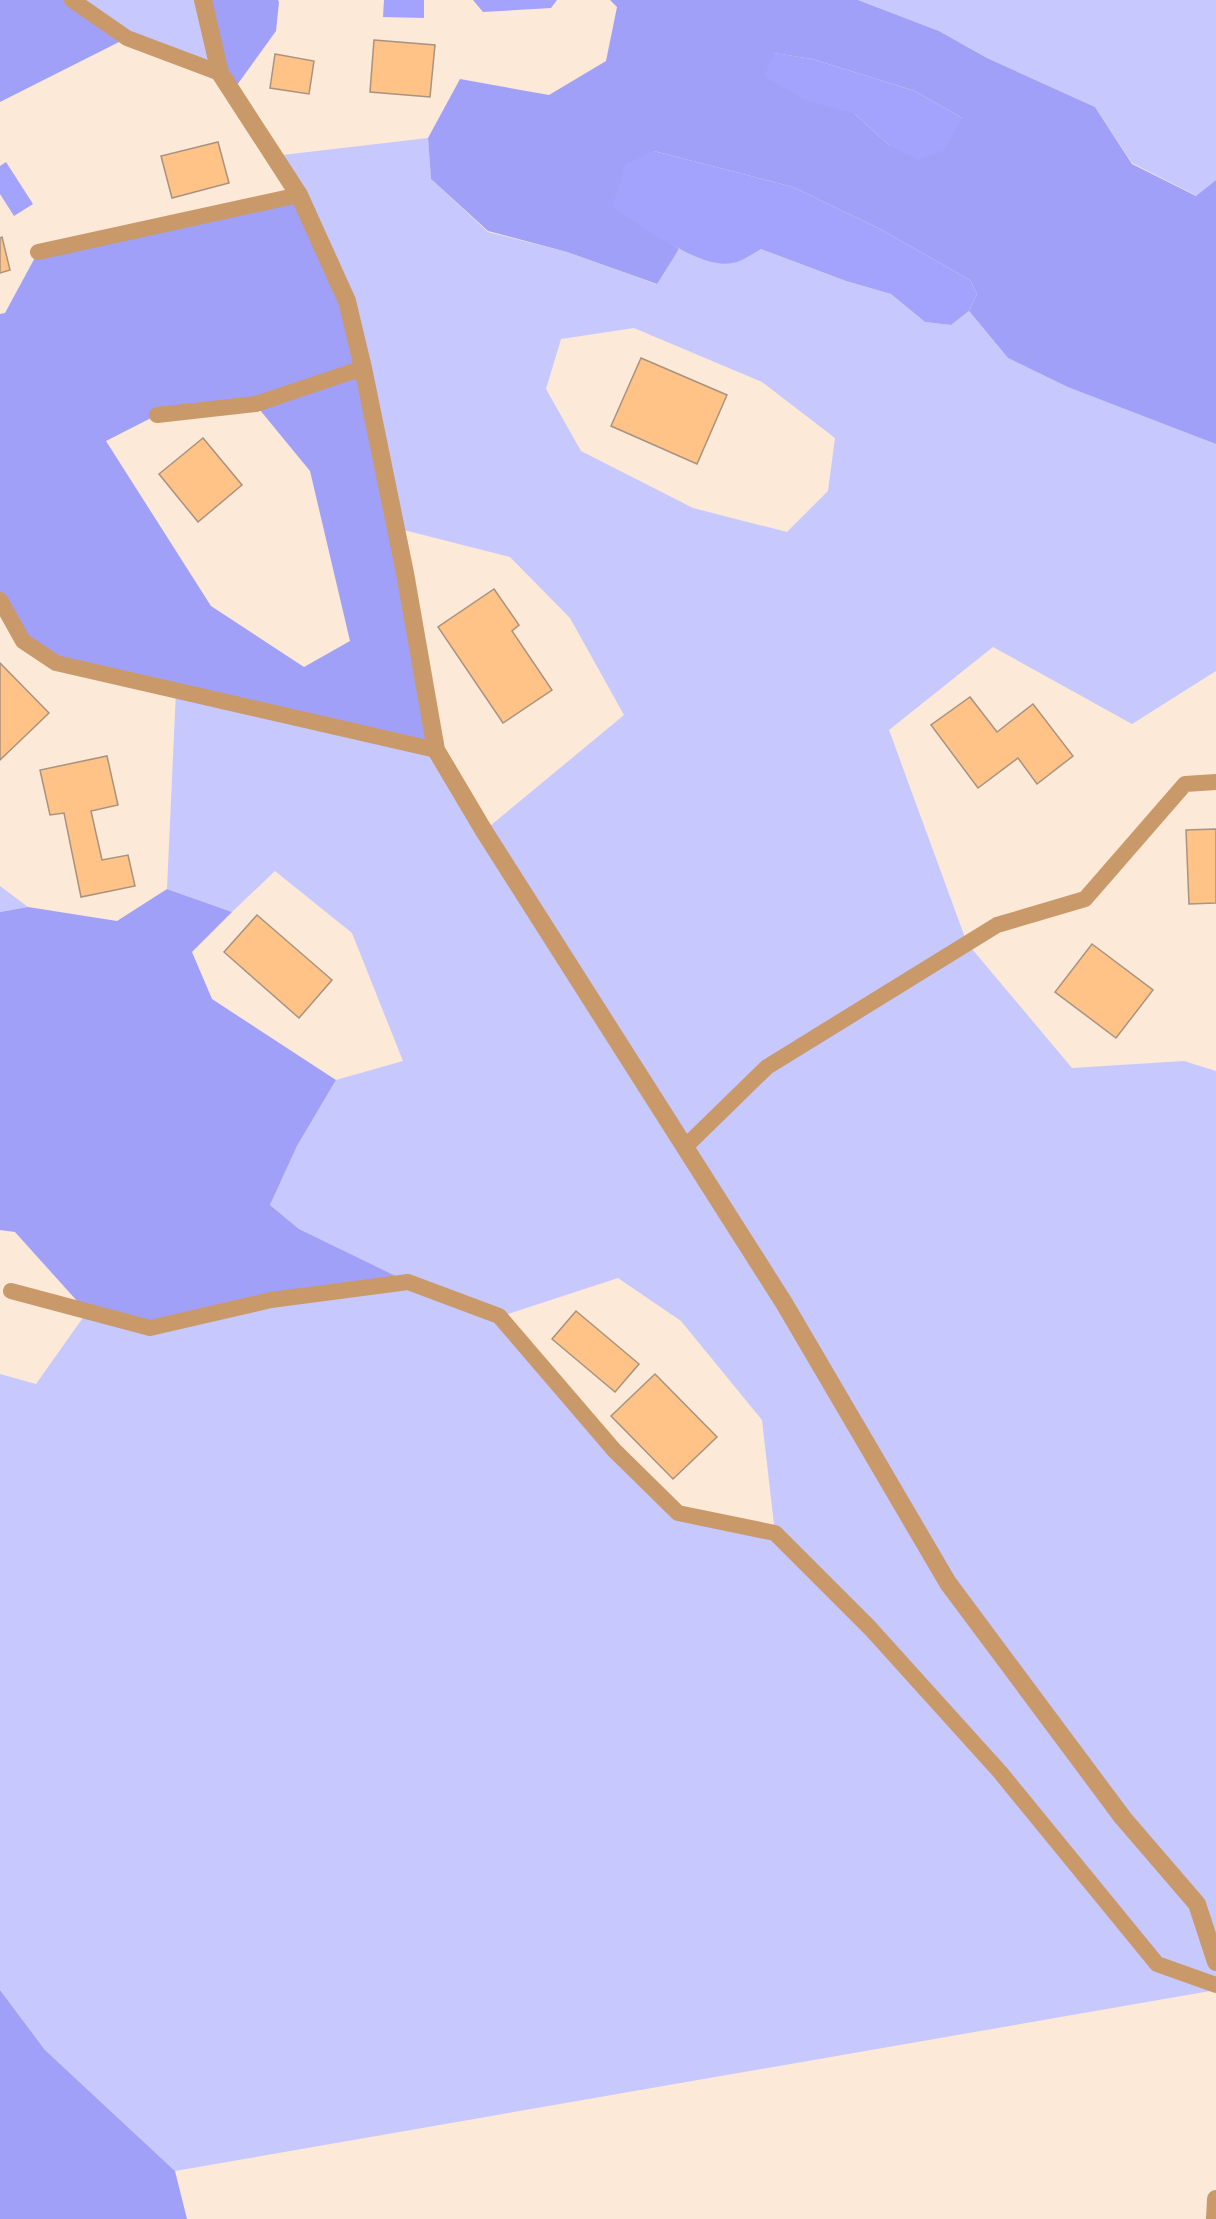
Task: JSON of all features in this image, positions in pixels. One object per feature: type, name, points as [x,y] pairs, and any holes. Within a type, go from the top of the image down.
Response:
[{"type":"street","points":[[202,0],[220,73],[299,195],[346,301],[363,368],[405,573],[436,750],[484,831],[784,1303],[948,1583],[1123,1818],[1197,1904],[1215,1953]]},
{"type":"street","points":[[1215,2219],[1216,2199]]},
{"type":"lane","points":[[72,0],[127,38],[220,73]]},
{"type":"lane","points":[[38,252],[299,195]]},
{"type":"lane","points":[[157,415],[256,404],[363,368]]},
{"type":"lane","points":[[0,600],[23,641],[56,663],[436,750]]},
{"type":"lane","points":[[685,1148],[767,1067],[997,925],[1084,899],[1185,784],[1216,783]]},
{"type":"lane","points":[[11,1291],[150,1329],[271,1300],[408,1282],[499,1316],[614,1450],[678,1513],[775,1533],[870,1628],[1000,1772],[1157,1964],[1216,1985]]},
{"type":"shaded area","points":[[0,0],[72,0],[127,38],[0,102]]},
{"type":"shaded area","points":[[72,0],[203,0],[220,73],[127,38]]},
{"type":"shaded area","points":[[203,0],[278,0],[279,2],[276,31],[232,92]]},
{"type":"shaded area","points":[[384,0],[424,0],[424,18],[383,17]]},
{"type":"shaded area","points":[[473,0],[557,0],[551,8],[483,12]]},
{"type":"shaded area","points":[[610,0],[858,0],[939,31],[987,58],[1095,107],[1132,164],[1196,196],[1216,180],[1216,444],[1068,387],[1008,358],[969,311],[977,294],[970,280],[880,229],[793,187],[654,151],[613,207],[679,249],[657,284],[567,252],[488,231],[431,179],[428,138],[460,79],[549,95],[606,61],[617,7]],"holes":[[[774,53],[812,59],[915,91],[962,118],[889,145],[855,114]]]},
{"type":"shaded area","points":[[858,0],[1216,0],[1216,180],[1197,196],[1132,163],[1095,107],[987,58],[939,31]]},
{"type":"shaded area","points":[[775,53],[812,59],[915,91],[962,118],[944,150],[918,160],[889,145],[855,114],[803,99],[764,76]]},
{"type":"shaded area","points":[[428,138],[431,179],[488,232],[567,252],[656,284],[679,249],[720,263],[737,260],[761,249],[846,281],[891,294],[925,322],[951,325],[969,311],[1008,358],[1216,444],[1216,671],[1132,724],[993,647],[889,730],[967,943],[1072,1068],[1184,1061],[1216,1071],[1216,1990],[175,2171],[45,2050],[0,1990],[0,1374],[36,1384],[87,1312],[407,1282],[299,1229],[270,1205],[297,1146],[336,1080],[403,1061],[352,933],[275,871],[232,912],[167,889],[176,691],[436,750],[484,831],[624,715],[570,618],[510,557],[396,528],[274,156]],"holes":[[[634,328],[762,382],[835,438],[828,491],[787,532],[693,508],[581,451],[546,389],[561,339]],[[618,1278],[681,1321],[762,1420],[775,1533],[678,1513],[499,1317]]]},
{"type":"shaded area","points":[[654,151],[793,187],[880,229],[970,280],[977,294],[969,311],[951,325],[925,322],[891,294],[846,281],[761,249],[732,263],[704,260],[687,253],[612,207],[626,164]]},
{"type":"shaded area","points":[[6,162],[33,204],[14,216],[0,194],[0,166]]},
{"type":"shaded area","points":[[299,195],[347,301],[436,750],[56,663],[23,641],[0,600],[0,314],[5,313],[38,252]],"holes":[[[255,404],[310,471],[350,641],[304,667],[211,606],[106,441],[157,415]]]},
{"type":"shaded area","points":[[0,886],[28,907],[0,912]]},
{"type":"shaded area","points":[[167,889],[232,912],[192,952],[212,999],[336,1080],[297,1146],[270,1205],[299,1229],[408,1282],[150,1328],[87,1312],[15,1232],[0,1230],[0,912],[28,907],[117,921]]},
{"type":"shaded area","points":[[0,1990],[45,2050],[175,2171],[187,2219],[0,2219]]},
{"type":"building","points":[[374,40],[435,45],[430,97],[370,92]]},
{"type":"building","points":[[275,54],[314,61],[309,94],[270,88]]},
{"type":"building","points":[[218,142],[229,183],[172,198],[161,156]]},
{"type":"building","points":[[2,237],[10,270],[0,273],[0,238]]},
{"type":"building","points":[[641,358],[727,395],[697,464],[611,426]]},
{"type":"building","points":[[203,438],[242,485],[198,522],[159,474]]},
{"type":"building","points":[[494,589],[519,625],[512,631],[552,690],[503,723],[438,627]]},
{"type":"building","points":[[0,663],[49,713],[0,760]]},
{"type":"building","points":[[970,697],[997,732],[1033,704],[1073,756],[1037,784],[1018,758],[978,788],[931,725]]},
{"type":"building","points":[[107,756],[118,805],[91,811],[102,860],[128,855],[135,886],[81,897],[64,813],[50,815],[40,770]]},
{"type":"building","points":[[1216,829],[1216,903],[1189,904],[1186,830]]},
{"type":"building","points":[[257,915],[332,980],[299,1018],[224,952]]},
{"type":"building","points":[[1092,944],[1153,990],[1116,1038],[1055,992]]},
{"type":"building","points":[[576,1311],[639,1364],[615,1392],[552,1339]]},
{"type":"building","points":[[655,1374],[717,1437],[673,1479],[611,1416]]}]
